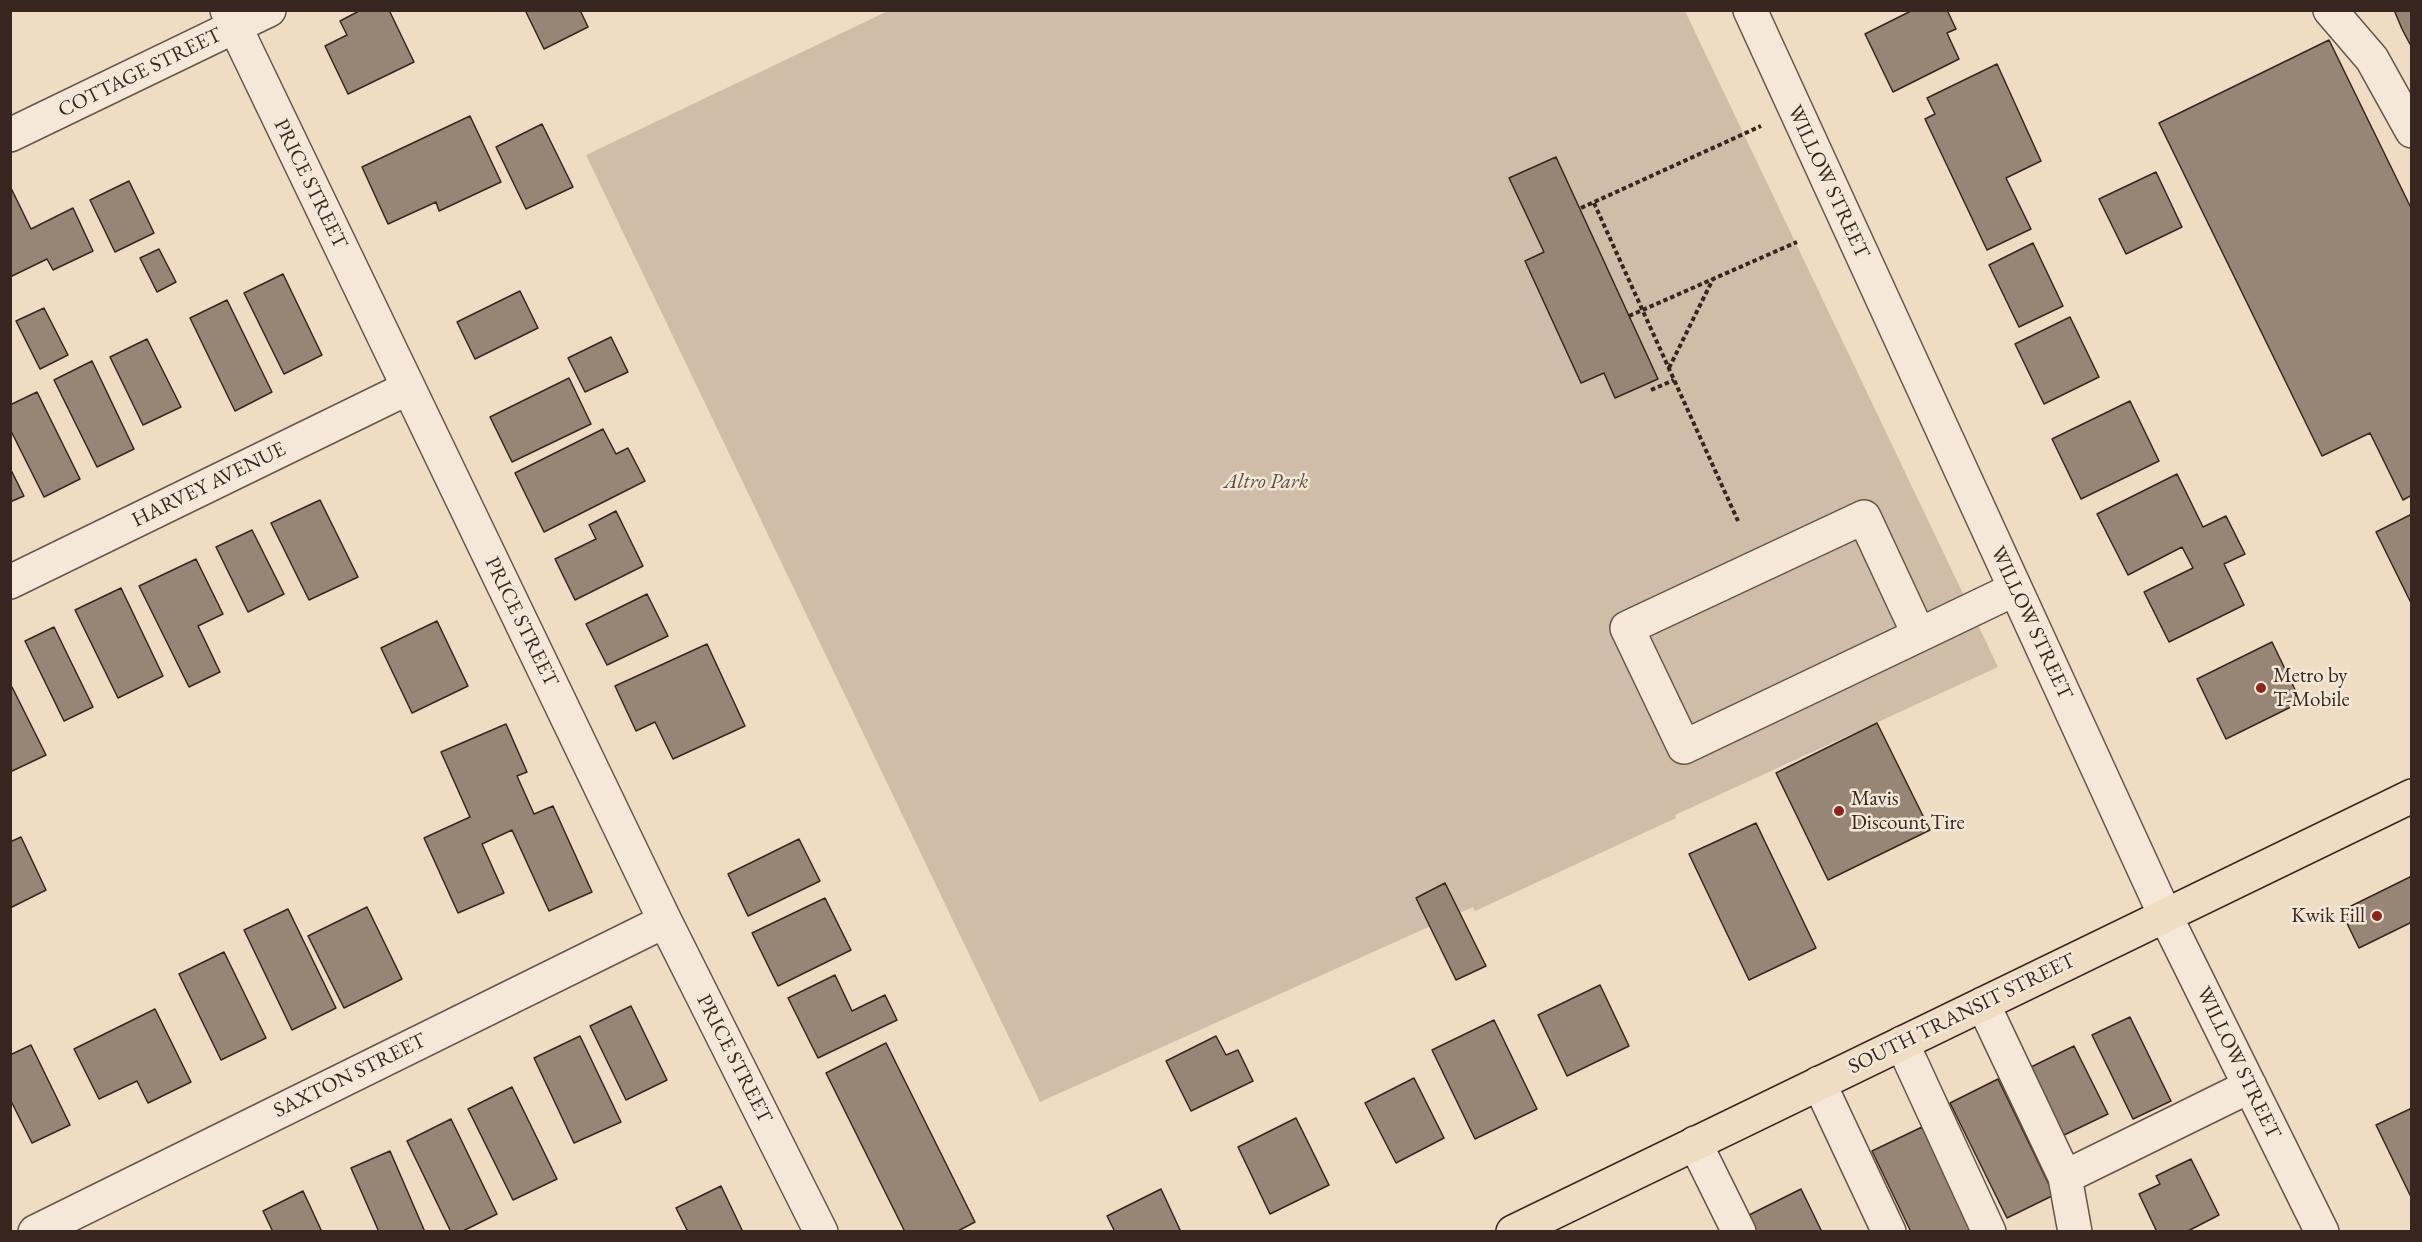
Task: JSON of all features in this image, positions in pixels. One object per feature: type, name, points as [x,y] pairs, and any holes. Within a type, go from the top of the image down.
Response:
[{"type":"highway","name":"SOUTH TRANSIT STREET","points":[[1513,1232],[2412,796]]},
{"type":"street","name":"COTTAGE STREET","points":[[10,135],[231,19],[269,10]]},
{"type":"street","name":"WILLOW STREET","points":[[1750,10],[2165,915],[2322,1232]]},
{"type":"street","points":[[2330,10],[2372,58],[2412,131]]},
{"type":"street","name":"PRICE STREET","points":[[231,19],[665,921],[821,1232]]},
{"type":"street","name":"HARVEY AVENUE","points":[[10,582],[408,388]]},
{"type":"street","points":[[1919,635],[1864,517],[1627,628],[1684,747],[1919,635],[2015,589]]},
{"type":"street","name":"SAXTON STREET","points":[[35,1232],[665,921]]},
{"type":"street","points":[[1983,1004],[2065,1177],[2074,1232]]},
{"type":"street","points":[[1902,1043],[1989,1232]]},
{"type":"street","points":[[1819,1083],[1889,1232]]},
{"type":"street","points":[[2065,1177],[2250,1086]]},
{"type":"street","points":[[1695,1143],[1739,1232]]},
{"type":"path","points":[[1581,208],[1763,125]]},
{"type":"path","points":[[1594,203],[1738,521]]},
{"type":"path","points":[[1629,316],[1797,242]]},
{"type":"path","points":[[1669,369],[1713,279]]},
{"type":"path","points":[[1651,390],[1674,380]]},
{"type":"green space","name":"Altro Park","points":[[888,11],[1685,11],[1998,667],[1675,815],[1676,818],[1475,911],[1473,907],[1040,1102],[586,155]]},
{"type":"building","points":[[361,10],[389,10],[414,62],[348,94],[325,46],[347,35],[340,21]]},
{"type":"building","points":[[525,10],[580,10],[588,27],[544,49]]},
{"type":"building","points":[[1913,10],[1947,10],[1956,29],[1947,33],[1959,59],[1893,92],[1865,34]]},
{"type":"building","points":[[2394,10],[2412,10],[2412,48],[2402,29]]},
{"type":"building","points":[[2329,40],[2412,210],[2412,495],[2403,500],[2370,433],[2322,456],[2159,123]]},
{"type":"building","points":[[1997,64],[2041,161],[2006,178],[2031,229],[1987,250],[1925,119],[1935,114],[1927,98]]},
{"type":"building","points":[[470,116],[501,182],[439,211],[436,202],[388,224],[362,167]]},
{"type":"building","points":[[542,124],[573,187],[526,209],[496,147]]},
{"type":"building","points":[[1556,157],[1658,379],[1615,398],[1604,373],[1581,383],[1525,261],[1544,252],[1509,178]]},
{"type":"building","points":[[2156,172],[2182,227],[2126,254],[2099,199]]},
{"type":"building","points":[[129,181],[154,233],[115,252],[90,200]]},
{"type":"building","points":[[10,186],[31,229],[73,208],[93,251],[53,270],[47,259],[10,277]]},
{"type":"building","points":[[2033,243],[2063,306],[2019,327],[1989,265]]},
{"type":"building","points":[[159,249],[176,282],[157,292],[140,258]]},
{"type":"building","points":[[283,274],[322,355],[284,374],[244,293]]},
{"type":"building","points":[[520,291],[538,328],[475,359],[457,322]]},
{"type":"building","points":[[227,300],[272,392],[235,411],[190,318]]},
{"type":"building","points":[[44,308],[68,355],[40,369],[16,321]]},
{"type":"building","points":[[2070,317],[2099,377],[2044,404],[2015,344]]},
{"type":"building","points":[[611,337],[628,372],[585,392],[568,358]]},
{"type":"building","points":[[147,339],[181,407],[143,425],[110,357]]},
{"type":"building","points":[[92,361],[134,449],[97,467],[54,380]]},
{"type":"building","points":[[569,378],[591,424],[512,462],[490,417]]},
{"type":"building","points":[[37,392],[80,479],[44,497],[10,429],[10,405]]},
{"type":"building","points":[[2130,401],[2159,461],[2081,499],[2052,439]]},
{"type":"building","points":[[603,429],[616,454],[628,448],[645,481],[544,532],[515,473]]},
{"type":"building","points":[[10,468],[24,496],[10,502]]},
{"type":"building","points":[[2177,474],[2203,527],[2226,516],[2245,554],[2224,564],[2244,605],[2169,642],[2144,592],[2193,568],[2182,547],[2128,575],[2097,514]]},
{"type":"building","points":[[320,500],[358,577],[309,600],[271,523]]},
{"type":"building","points":[[616,511],[643,566],[575,600],[555,559],[596,539],[589,525]]},
{"type":"building","points":[[2412,514],[2412,605],[2376,532]]},
{"type":"building","points":[[252,530],[284,594],[248,612],[216,547]]},
{"type":"building","points":[[196,559],[223,614],[198,626],[220,672],[189,687],[139,586]]},
{"type":"building","points":[[121,588],[163,676],[118,698],[75,610]]},
{"type":"building","points":[[647,594],[668,636],[607,665],[586,624]]},
{"type":"building","points":[[437,621],[468,686],[412,713],[381,648]]},
{"type":"building","points":[[54,627],[93,707],[64,721],[25,641]]},
{"type":"building","points":[[2272,642],[2301,702],[2226,739],[2197,679]]},
{"type":"building","points":[[707,644],[745,726],[673,759],[655,722],[636,731],[615,686]]},
{"type":"building","points":[[12,687],[46,755],[10,772],[10,688]]},
{"type":"building","points":[[1877,723],[1930,830],[1828,880],[1776,773]]},
{"type":"building","points":[[506,724],[527,772],[517,776],[534,814],[553,806],[592,892],[549,911],[512,830],[482,844],[504,893],[458,913],[424,838],[470,817],[441,752]]},
{"type":"building","points":[[1756,823],[1816,948],[1749,980],[1689,854]]},
{"type":"building","points":[[21,837],[46,890],[10,908],[10,842]]},
{"type":"building","points":[[799,839],[820,881],[748,916],[728,874]]},
{"type":"building","name":"Kwik Fill","points":[[2412,876],[2412,922],[2359,948],[2341,911]]},
{"type":"building","points":[[1445,883],[1486,966],[1456,980],[1416,898]]},
{"type":"building","points":[[825,898],[851,950],[778,986],[752,933]]},
{"type":"building","points":[[367,907],[402,979],[344,1008],[308,936]]},
{"type":"building","points":[[288,909],[336,1008],[292,1030],[244,930]]},
{"type":"building","points":[[224,952],[266,1038],[221,1060],[179,974]]},
{"type":"building","points":[[835,975],[852,1011],[885,995],[897,1020],[818,1058],[788,998]]},
{"type":"building","points":[[1600,985],[1629,1046],[1567,1076],[1538,1015]]},
{"type":"building","points":[[631,1006],[667,1080],[626,1100],[590,1026]]},
{"type":"building","points":[[155,1009],[191,1082],[148,1103],[137,1081],[99,1099],[74,1049]]},
{"type":"building","points":[[2130,1017],[2171,1101],[2133,1119],[2092,1035]]},
{"type":"building","points":[[1494,1020],[1537,1109],[1475,1139],[1432,1050]]},
{"type":"building","points":[[580,1036],[621,1122],[574,1143],[534,1058]]},
{"type":"building","points":[[1216,1036],[1226,1055],[1238,1050],[1253,1081],[1191,1111],[1166,1061]]},
{"type":"building","points":[[886,1043],[975,1222],[956,1232],[905,1232],[826,1073]]},
{"type":"building","points":[[31,1045],[70,1125],[32,1143],[10,1099],[10,1055]]},
{"type":"building","points":[[2074,1046],[2108,1114],[2060,1137],[2027,1069]]},
{"type":"building","points":[[1414,1078],[1444,1138],[1396,1163],[1365,1103]]},
{"type":"building","points":[[1998,1079],[2054,1195],[2007,1218],[1950,1103]]},
{"type":"building","points":[[512,1087],[557,1179],[513,1200],[468,1109]]},
{"type":"building","points":[[2412,1108],[2412,1199],[2376,1125]]},
{"type":"building","points":[[1296,1118],[1329,1185],[1270,1214],[1238,1147]]},
{"type":"building","points":[[451,1119],[497,1214],[461,1232],[451,1232],[407,1141]]},
{"type":"building","points":[[1922,1127],[1973,1232],[1911,1232],[1872,1151]]},
{"type":"building","points":[[390,1151],[425,1232],[379,1232],[351,1168]]},
{"type":"building","points":[[2191,1159],[2219,1215],[2186,1232],[2157,1232],[2139,1194],[2160,1184],[2156,1176]]},
{"type":"building","points":[[721,1186],[743,1232],[688,1232],[676,1208]]},
{"type":"building","points":[[1161,1189],[1181,1232],[1115,1232],[1107,1216]]},
{"type":"building","points":[[1801,1189],[1822,1232],[1752,1232],[1745,1217]]},
{"type":"building","points":[[303,1191],[322,1232],[273,1232],[263,1211]]},
{"type":"place","name":"Metro by T-Mobile","points":[[2261,688]]},
{"type":"place","name":"Mavis Discount Tire","points":[[1839,811]]},
{"type":"place","name":"Kwik Fill","points":[[2377,916]]}]
